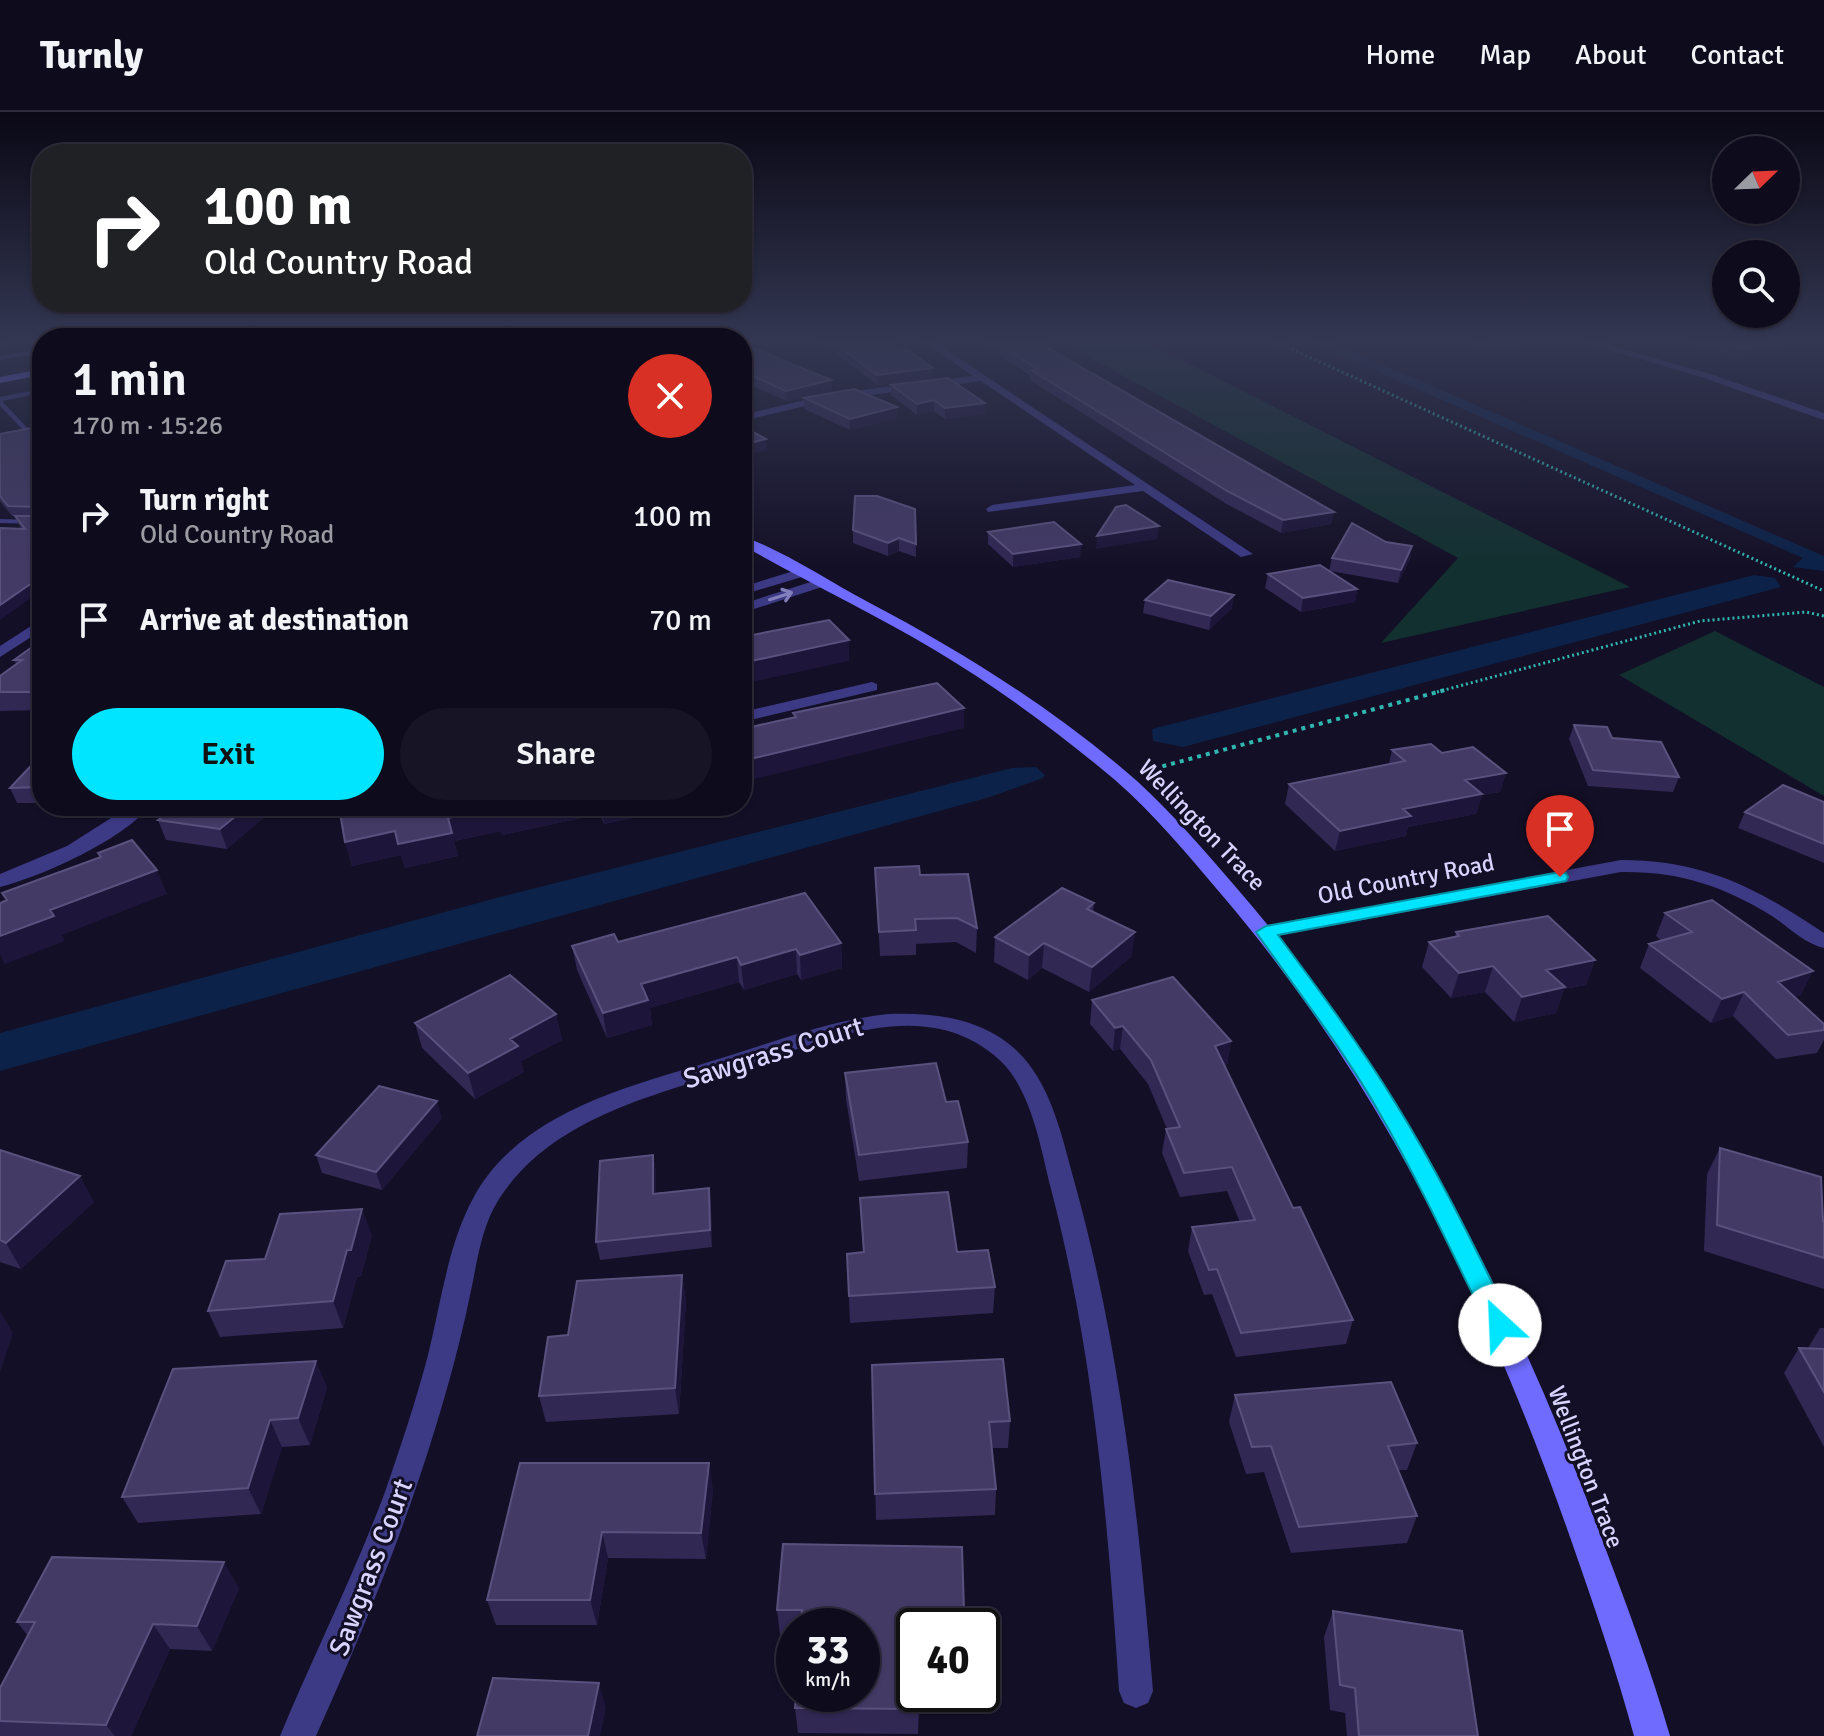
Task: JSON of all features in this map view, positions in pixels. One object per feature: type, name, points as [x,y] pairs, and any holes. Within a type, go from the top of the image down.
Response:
[{"type":"street","points":[[1044,419],[1246,554]]},
{"type":"street","points":[[992,509],[1145,487]]},
{"type":"street","name":"Wellington Trace","points":[[752,546],[936,645],[992,679],[1121,777],[1266,932],[1329,1017],[1380,1096],[1450,1219],[1513,1351],[1577,1512],[1652,1736]]},
{"type":"street","points":[[752,589],[810,578]]},
{"type":"street","points":[[752,604],[810,578]]},
{"type":"street","points":[[0,653],[32,630]]},
{"type":"street","points":[[752,715],[872,687]]},
{"type":"street","points":[[0,881],[67,853],[127,816]]},
{"type":"street","name":"Old Country Road","points":[[1266,932],[1643,864],[1691,870],[1728,883],[1761,900],[1824,942]]},
{"type":"street","name":"Sawgrass Court","points":[[298,1736],[341,1645],[388,1531],[432,1399],[469,1235],[492,1186],[531,1145],[582,1114],[843,1027],[887,1019],[922,1020],[958,1027],[998,1047],[1025,1076],[1043,1117],[1081,1246],[1106,1373],[1124,1524],[1136,1691]]},
{"type":"lane","points":[[16,419],[31,435]]},
{"type":"lane","points":[[15,438],[31,435]]},
{"type":"lane","points":[[0,521],[32,522]]},
{"type":"path","points":[[1445,419],[1824,591]]},
{"type":"path","points":[[1121,777],[1700,621],[1806,612],[1824,616]]},
{"type":"green space","points":[[1202,419],[1298,419],[1630,587],[1381,643],[1458,558]]},
{"type":"green space","points":[[1715,631],[1824,687],[1824,796],[1619,675]]},
{"type":"water","points":[[1485,419],[1508,419],[1824,556],[1824,571],[1793,567],[1803,558]]},
{"type":"water","points":[[1754,575],[1775,578],[1781,587],[1183,747],[1153,741],[1152,729]]},
{"type":"water","points":[[1036,767],[1045,775],[1043,778],[990,797],[0,1071],[0,1033],[500,897],[1012,768]]},
{"type":"building","points":[[1110,419],[1171,419],[1334,512],[1283,520],[1227,491]]},
{"type":"building","points":[[32,428],[32,507],[8,506],[0,496],[0,434]]},
{"type":"building","points":[[752,431],[766,439],[752,442]]},
{"type":"building","points":[[855,496],[877,496],[915,509],[916,544],[899,538],[888,543],[853,530]]},
{"type":"building","points":[[1126,505],[1159,526],[1097,536],[1116,507]]},
{"type":"building","points":[[15,516],[32,516],[32,583],[0,605],[0,528],[25,529]]},
{"type":"building","points":[[1054,522],[1081,544],[1013,554],[988,532]]},
{"type":"building","points":[[1352,523],[1386,542],[1412,546],[1401,570],[1332,558]]},
{"type":"building","points":[[1320,565],[1357,589],[1303,598],[1268,574]]},
{"type":"building","points":[[1168,580],[1234,595],[1211,616],[1145,600]]},
{"type":"building","points":[[829,620],[849,640],[752,661],[752,635]]},
{"type":"building","points":[[32,647],[32,692],[0,692],[0,676],[22,660],[14,660]]},
{"type":"building","points":[[937,683],[964,708],[752,759],[752,727],[796,717],[793,713]]},
{"type":"building","points":[[1574,725],[1607,727],[1612,738],[1661,742],[1679,777],[1593,770]]},
{"type":"building","points":[[1431,744],[1442,753],[1473,747],[1506,773],[1465,780],[1482,794],[1403,809],[1411,816],[1340,831],[1289,784],[1405,761],[1392,750]]},
{"type":"building","points":[[32,765],[32,787],[10,788]]},
{"type":"building","points":[[1783,785],[1824,802],[1824,844],[1745,812]]},
{"type":"building","points":[[163,816],[236,816],[220,829],[158,820]]},
{"type":"building","points":[[341,816],[458,816],[448,818],[452,833],[398,844],[395,831],[345,842]]},
{"type":"building","points":[[132,840],[157,870],[50,910],[54,916],[0,936],[0,903],[7,900],[2,893],[101,857],[98,853]]},
{"type":"building","points":[[919,866],[920,875],[968,874],[977,928],[957,918],[915,919],[916,930],[879,932],[875,868]]},
{"type":"building","points":[[1062,888],[1094,903],[1087,909],[1135,932],[1092,967],[1044,943],[1029,955],[995,937]]},
{"type":"building","points":[[805,893],[841,943],[800,955],[796,949],[741,965],[737,957],[641,984],[648,1000],[603,1013],[572,946],[614,934],[618,942]]},
{"type":"building","points":[[1712,900],[1813,971],[1778,982],[1824,1024],[1824,1030],[1788,1035],[1744,992],[1722,999],[1649,944],[1692,932],[1665,913]]},
{"type":"building","points":[[1548,916],[1595,960],[1546,970],[1565,987],[1522,997],[1493,966],[1459,973],[1429,942],[1459,936],[1456,932]]},
{"type":"building","points":[[510,975],[556,1014],[510,1039],[518,1046],[468,1073],[415,1023]]},
{"type":"building","points":[[1173,977],[1231,1041],[1215,1046],[1293,1208],[1300,1207],[1353,1320],[1241,1333],[1217,1269],[1209,1270],[1192,1227],[1255,1220],[1232,1167],[1184,1173],[1166,1129],[1180,1127],[1151,1060],[1123,1026],[1115,1028],[1092,1000]]},
{"type":"building","points":[[936,1063],[946,1102],[958,1101],[968,1142],[859,1155],[845,1073]]},
{"type":"building","points":[[379,1086],[437,1101],[376,1172],[316,1155]]},
{"type":"building","points":[[1720,1148],[1821,1177],[1824,1258],[1717,1225]]},
{"type":"building","points":[[0,1150],[80,1176],[6,1243],[0,1240]]},
{"type":"building","points":[[653,1155],[653,1194],[709,1188],[710,1230],[596,1242],[600,1161]]},
{"type":"building","points":[[948,1192],[957,1252],[988,1250],[995,1287],[849,1296],[847,1254],[864,1252],[860,1198]]},
{"type":"building","points":[[362,1209],[333,1301],[208,1311],[226,1261],[265,1259],[280,1214]]},
{"type":"building","points":[[682,1275],[675,1388],[539,1396],[548,1337],[568,1335],[577,1281]]},
{"type":"building","points":[[1799,1348],[1824,1349],[1824,1392]]},
{"type":"building","points":[[1003,1359],[1010,1421],[989,1422],[996,1489],[875,1494],[872,1365]]},
{"type":"building","points":[[316,1361],[298,1418],[270,1420],[248,1488],[122,1497],[173,1369]]},
{"type":"building","points":[[1391,1382],[1417,1443],[1388,1446],[1417,1516],[1299,1527],[1271,1446],[1252,1447],[1235,1395]]},
{"type":"building","points":[[520,1463],[709,1463],[701,1533],[602,1532],[590,1600],[487,1600]]},
{"type":"building","points":[[783,1544],[962,1547],[964,1608],[896,1608],[896,1709],[880,1709],[880,1608],[777,1608]]},
{"type":"building","points":[[52,1557],[224,1562],[197,1626],[153,1624],[106,1725],[0,1721],[0,1688],[35,1622],[17,1622]]},
{"type":"building","points":[[1333,1611],[1462,1631],[1478,1736],[1359,1736],[1355,1688],[1340,1685]]},
{"type":"building","points":[[493,1678],[599,1683],[588,1736],[477,1736]]},
{"type":"route","points":[[1500,1325],[1450,1219],[1389,1109],[1329,1017],[1266,932],[1560,877]]}]
